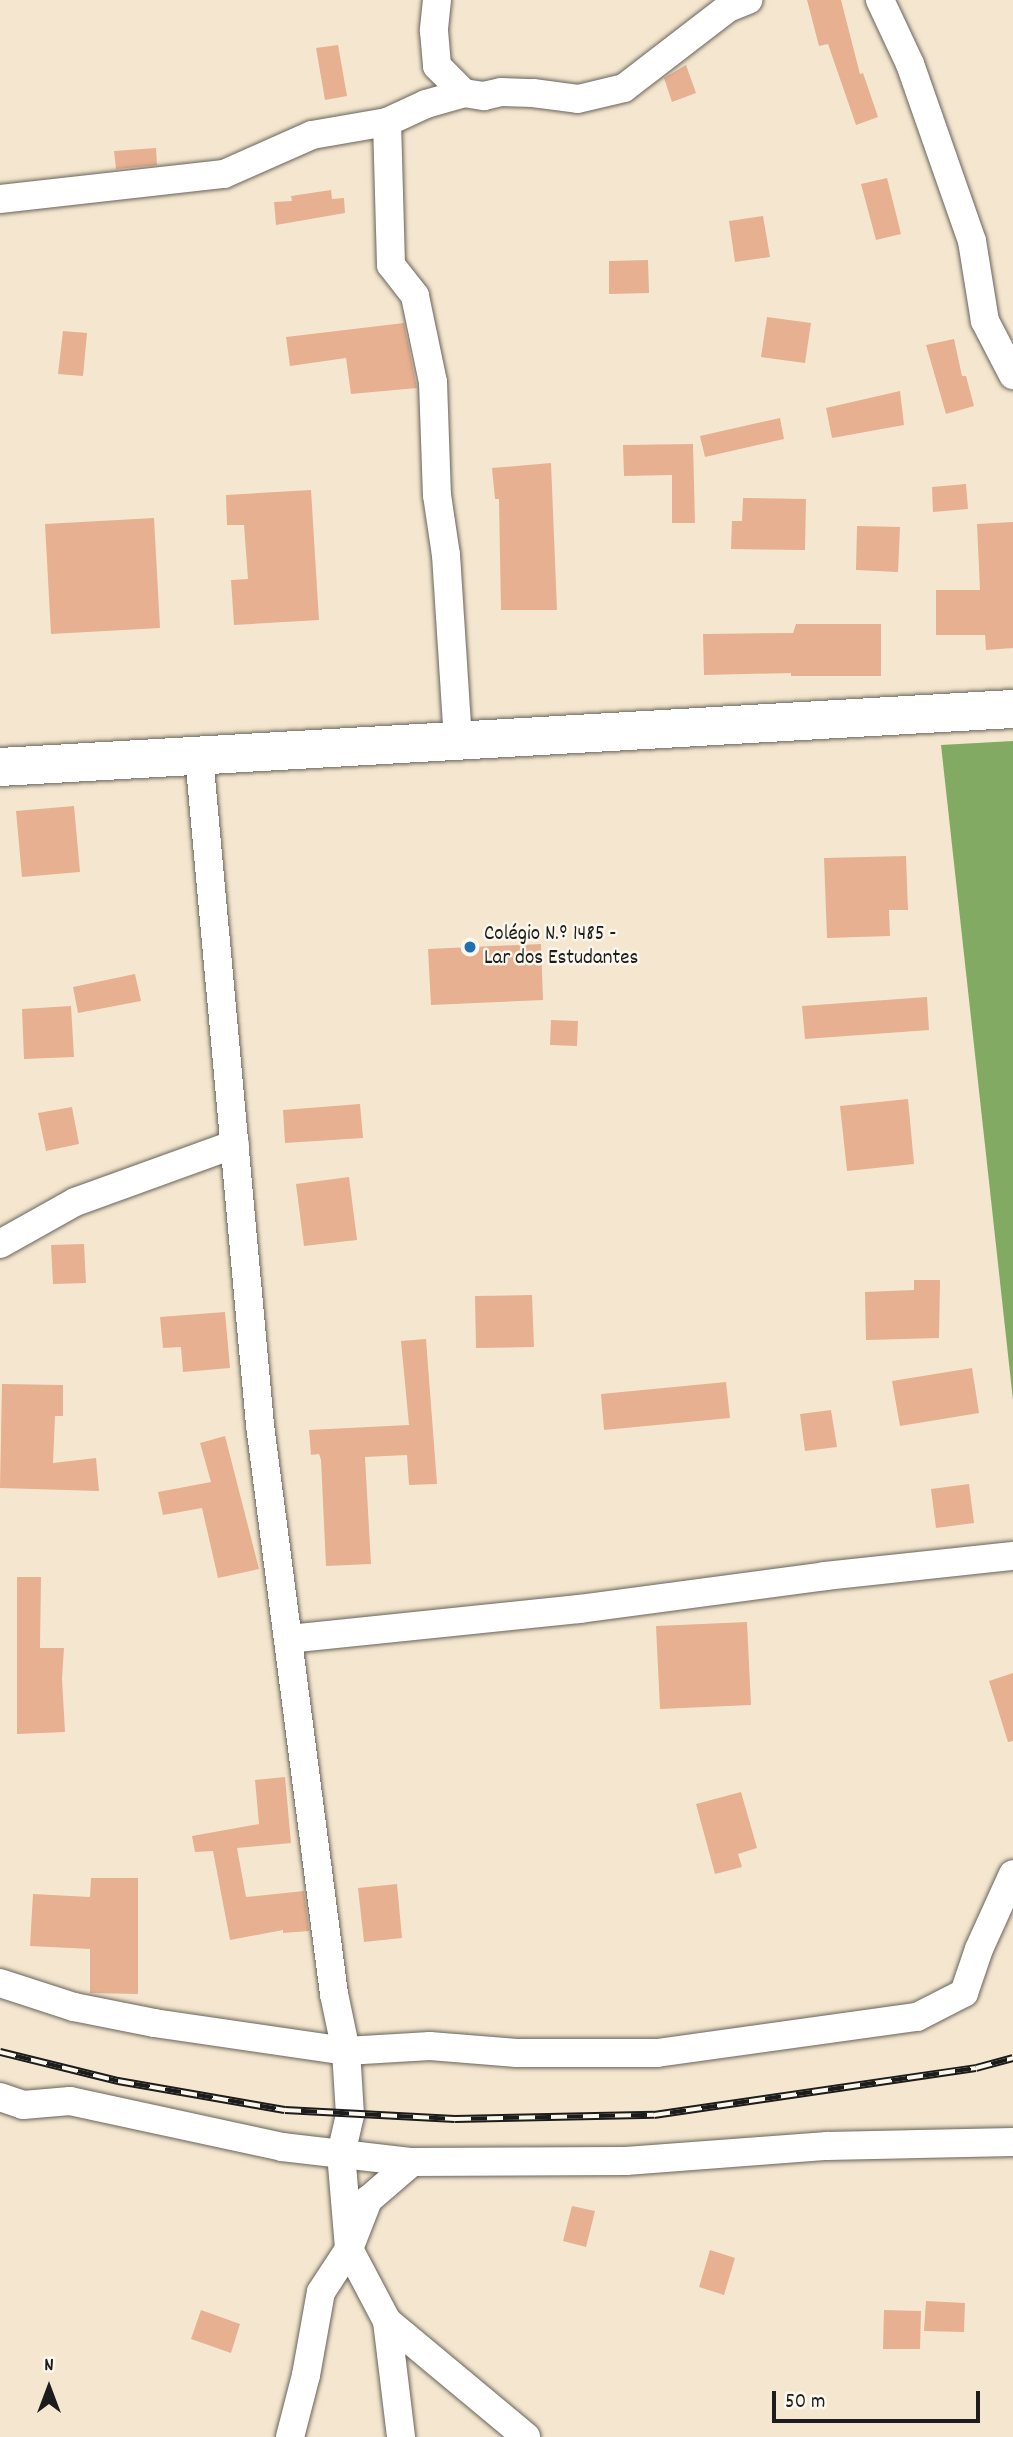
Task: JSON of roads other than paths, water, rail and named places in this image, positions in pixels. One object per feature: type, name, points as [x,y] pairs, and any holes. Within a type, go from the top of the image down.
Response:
[{"type":"main road","points":[[0,767],[1013,709]]},
{"type":"street","points":[[437,0],[434,31],[437,65],[464,93]]},
{"type":"street","points":[[0,200],[224,174],[312,135],[387,122],[426,104],[464,93],[484,96],[501,92],[533,93],[578,99],[624,88],[728,8],[748,0]]},
{"type":"street","points":[[880,0],[910,64],[972,241],[985,321],[1013,375]]},
{"type":"street","points":[[387,122],[391,265],[415,296],[433,382],[436,483],[446,555],[458,741]]},
{"type":"street","points":[[200,756],[260,1426],[334,1994],[346,2051],[350,2115],[341,2153],[349,2249],[387,2321],[401,2437]]},
{"type":"street","points":[[0,1244],[75,1202],[235,1144]]},
{"type":"street","points":[[289,1639],[579,1609],[825,1576],[1013,1556]]},
{"type":"street","points":[[0,1983],[74,2007],[154,2024],[346,2051],[430,2046],[517,2053],[657,2053],[917,2017],[964,1993],[979,1949],[1013,1874]]},
{"type":"street","points":[[0,2097],[23,2105],[70,2101],[282,2147],[412,2162],[626,2161],[827,2146],[1013,2142]]},
{"type":"street","points":[[290,2437],[306,2375],[321,2292],[349,2249],[368,2200],[412,2162]]},
{"type":"street","points":[[387,2321],[526,2437]]},
{"type":"railway","points":[[0,2052],[118,2081],[285,2110],[455,2119],[654,2115],[976,2068],[1013,2058]]},
{"type":"place","name":"Colégio N.º 1485 - Lar dos Estudantes","points":[[470,947]]}]
